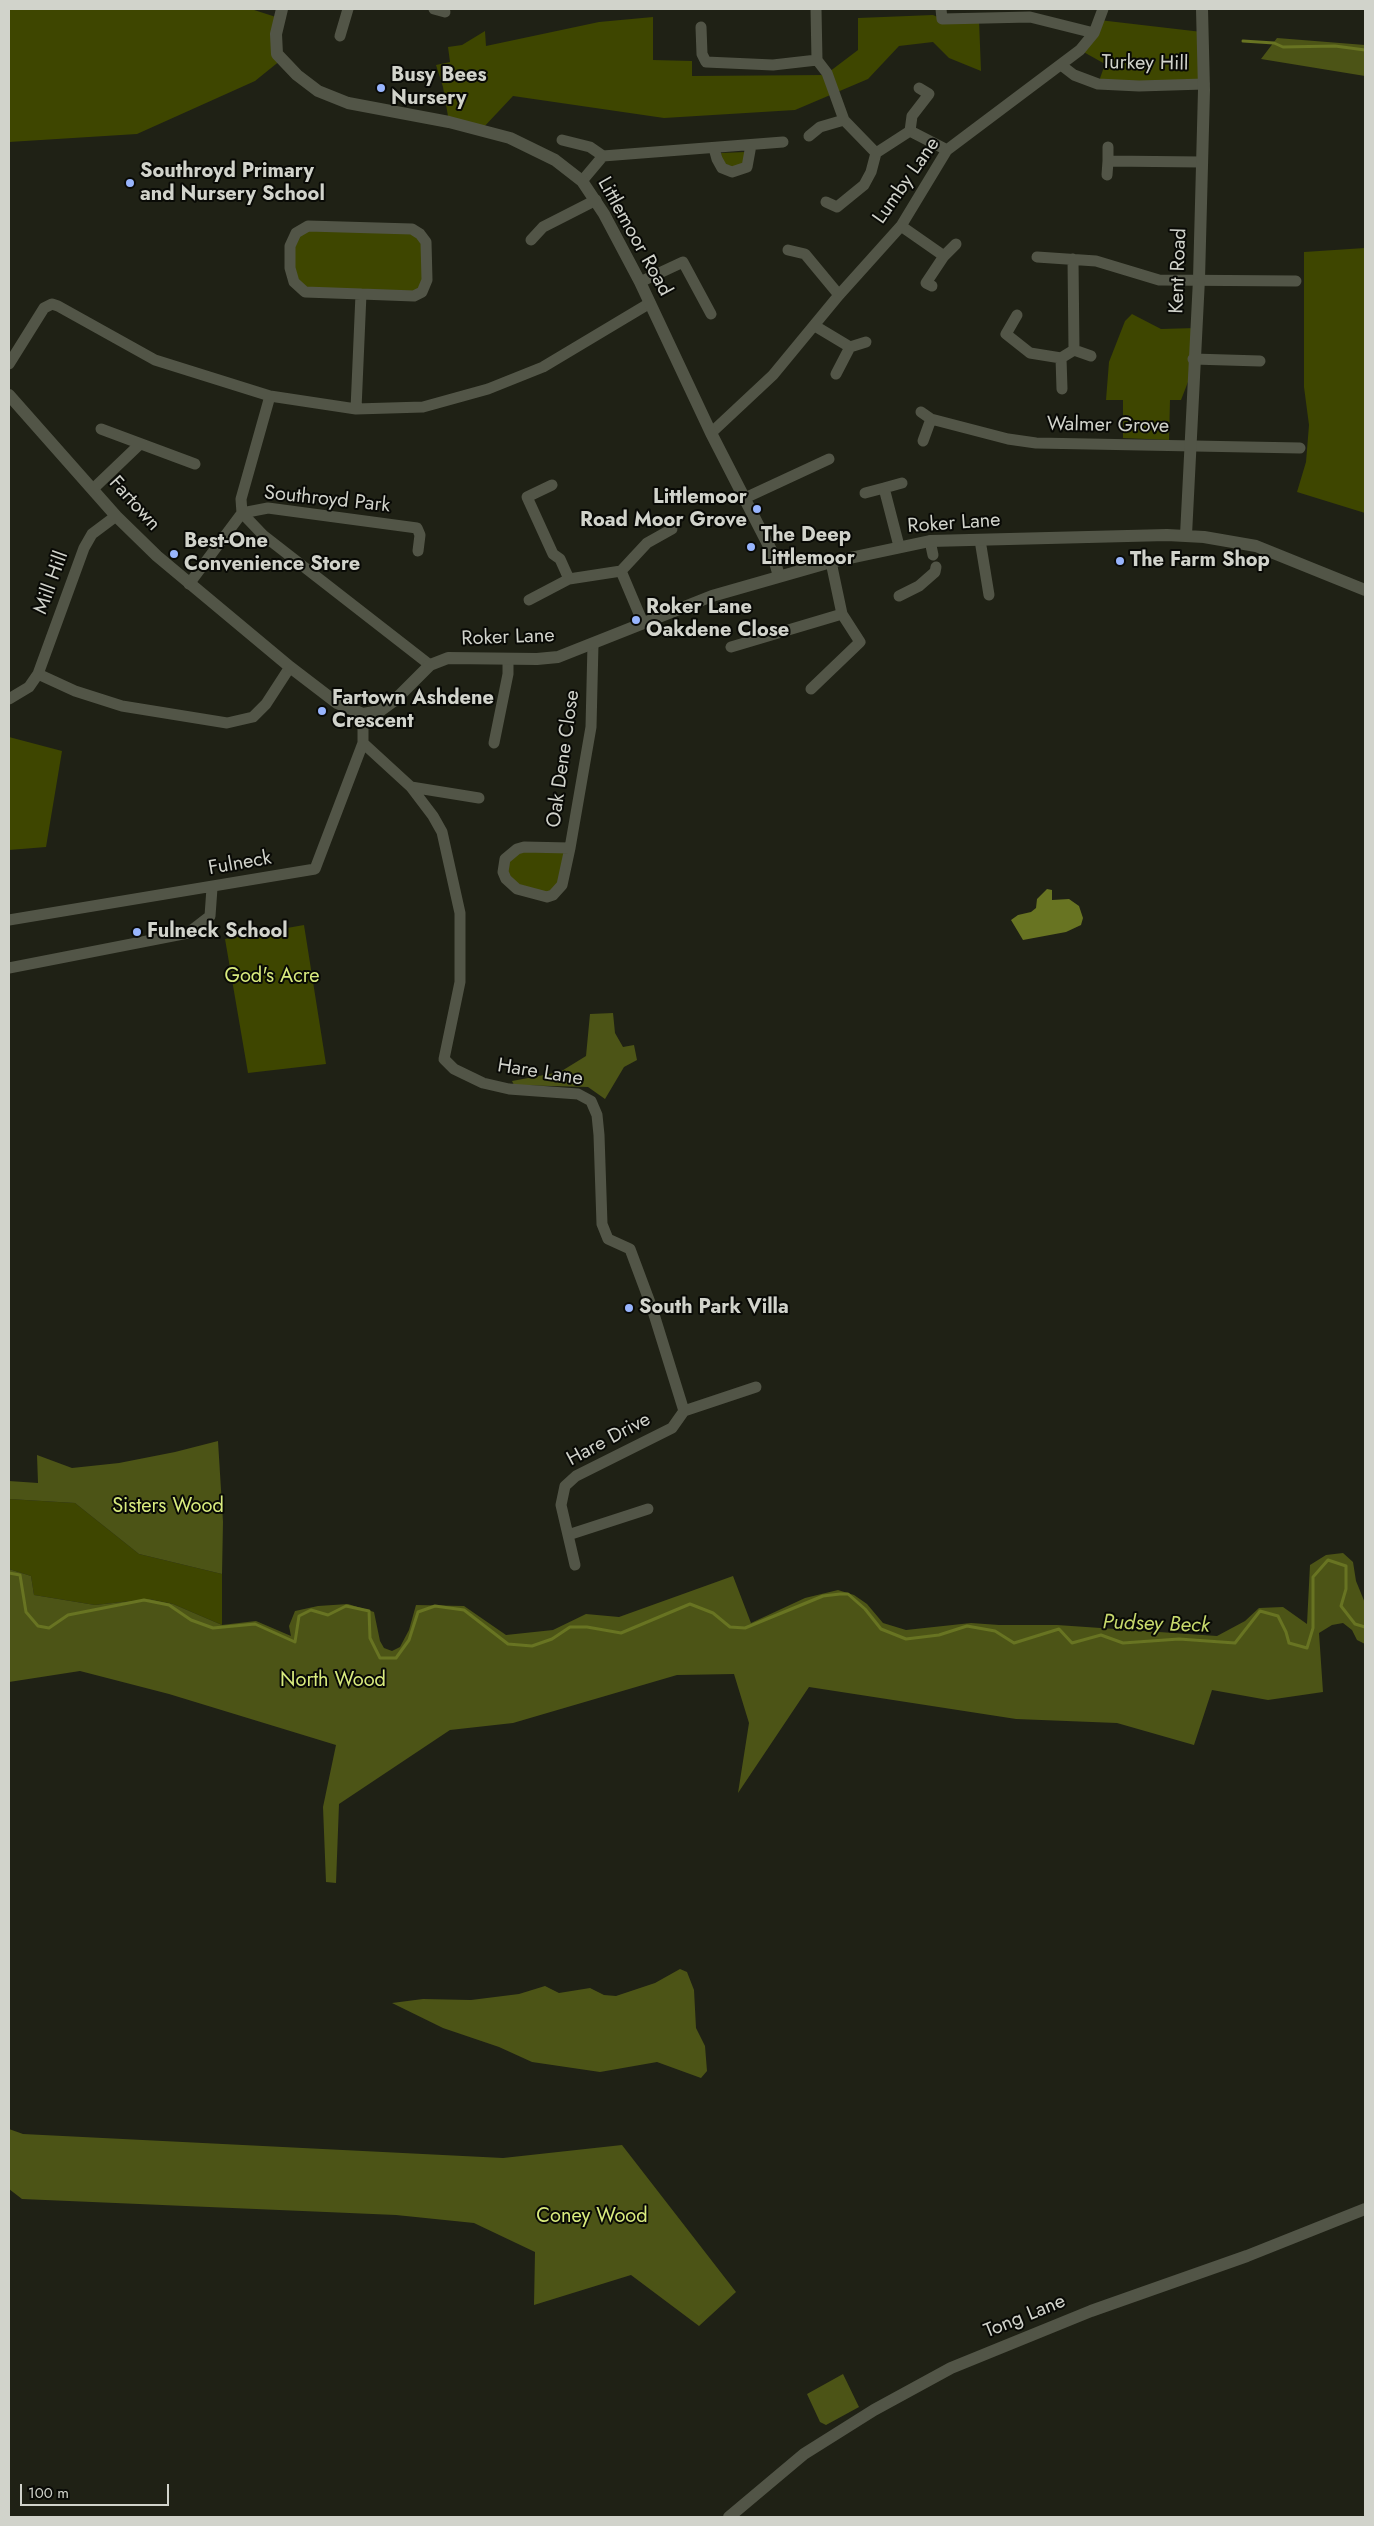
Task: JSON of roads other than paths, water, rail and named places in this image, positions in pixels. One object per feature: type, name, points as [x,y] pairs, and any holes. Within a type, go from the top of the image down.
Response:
[{"type":"street","name":"Littlemoor Road","points":[[282,9],[276,34],[277,54],[297,75],[318,91],[348,103],[449,122],[510,138],[555,160],[582,180],[596,200],[640,282],[711,434],[772,552],[779,576]]},
{"type":"street","points":[[340,36],[348,9]]},
{"type":"street","points":[[816,9],[817,60],[828,73],[844,120],[876,154]]},
{"type":"street","points":[[941,9],[942,19],[1030,13],[1094,33]]},
{"type":"street","name":"Lumby Lane","points":[[711,434],[773,375],[816,326],[839,295],[901,226],[947,150],[1080,50],[1094,33],[1103,9]]},
{"type":"street","name":"Kent Road","points":[[1186,535],[1193,359],[1199,279],[1204,84],[1202,9]]},
{"type":"street","points":[[701,27],[702,54],[706,62],[773,65],[817,60]]},
{"type":"street","name":"Turkey Hill","points":[[1061,65],[1074,75],[1098,84],[1140,86],[1204,84]]},
{"type":"street","points":[[826,202],[839,212],[864,185],[871,172],[876,154],[910,131],[912,116],[929,94],[919,88]]},
{"type":"street","points":[[809,136],[820,127],[844,120]]},
{"type":"street","points":[[910,131],[947,150]]},
{"type":"street","points":[[562,140],[590,147],[603,156],[783,142]]},
{"type":"street","points":[[714,148],[716,159],[722,168],[732,172],[747,167],[751,145]]},
{"type":"street","points":[[1107,175],[1108,147]]},
{"type":"street","points":[[582,180],[603,156]]},
{"type":"street","points":[[1108,161],[1201,162]]},
{"type":"street","points":[[531,240],[543,227],[596,200]]},
{"type":"street","points":[[308,226],[412,228],[420,234],[426,242],[427,280],[422,292],[414,296],[360,294],[305,292],[294,282],[290,268],[290,246],[296,233],[308,226]]},
{"type":"street","points":[[901,226],[944,256]]},
{"type":"street","points":[[932,286],[926,283],[944,256],[956,244]]},
{"type":"street","points":[[788,250],[805,254],[839,295]]},
{"type":"street","points":[[1037,257],[1096,261],[1159,280],[1296,281]]},
{"type":"street","points":[[1073,259],[1074,350]]},
{"type":"street","points":[[640,282],[682,262],[710,314]]},
{"type":"street","points":[[356,408],[360,294]]},
{"type":"street","points":[[9,364],[44,308],[55,305],[155,360],[270,396],[356,408],[423,407],[488,390],[543,366],[650,303]]},
{"type":"street","points":[[1018,315],[1006,334],[1030,353],[1061,358],[1074,350]]},
{"type":"street","points":[[816,326],[850,348]]},
{"type":"street","points":[[836,374],[850,348],[866,342]]},
{"type":"street","points":[[1074,350],[1091,356]]},
{"type":"street","points":[[1061,358],[1062,390]]},
{"type":"street","points":[[1193,359],[1260,361]]},
{"type":"street","name":"Fartown","points":[[9,395],[94,488],[116,516],[189,584],[337,704],[363,714]]},
{"type":"street","points":[[189,584],[242,513],[241,499],[270,396]]},
{"type":"street","name":"Walmer Grove","points":[[921,412],[931,419],[1008,439],[1036,443],[1300,448]]},
{"type":"street","points":[[923,441],[931,419]]},
{"type":"street","points":[[101,429],[194,464]]},
{"type":"street","points":[[94,488],[140,444]]},
{"type":"street","points":[[745,498],[829,458]]},
{"type":"street","points":[[865,493],[902,484]]},
{"type":"street","points":[[552,485],[522,499],[553,554],[560,559],[569,579]]},
{"type":"street","points":[[884,488],[899,546]]},
{"type":"street","name":"Southroyd Park","points":[[242,513],[268,508],[417,528],[420,535],[418,551]]},
{"type":"street","name":"Southroyd Park","points":[[242,513],[263,535],[430,665]]},
{"type":"street","name":"Mill Hill","points":[[38,674],[84,548],[92,534],[116,516]]},
{"type":"street","points":[[529,600],[569,579],[621,571],[647,543],[672,529]]},
{"type":"street","name":"Roker Lane","points":[[363,714],[380,711],[395,700],[430,665],[448,658],[508,660],[558,657],[702,599],[831,562],[899,546],[930,541],[1186,535],[1256,546],[1365,590]]},
{"type":"street","points":[[980,540],[990,595]]},
{"type":"street","points":[[930,541],[933,555]]},
{"type":"street","points":[[811,689],[860,642],[842,614],[831,562]]},
{"type":"street","points":[[899,596],[919,586],[935,572],[936,567]]},
{"type":"street","points":[[621,571],[643,623]]},
{"type":"street","points":[[731,647],[842,614]]},
{"type":"street","name":"Oak Dene Close","points":[[570,848],[524,847],[517,849],[505,859],[503,872],[506,879],[517,890],[547,897],[553,895],[562,885],[570,848],[591,727],[593,644]]},
{"type":"street","points":[[494,743],[508,674],[508,660]]},
{"type":"street","points":[[9,700],[29,687],[38,674],[75,691],[122,706],[227,723],[253,717],[266,704],[290,667]]},
{"type":"street","name":"Fulneck","points":[[9,920],[212,888],[315,869],[363,743],[363,714]]},
{"type":"street","name":"Hare Lane","points":[[363,743],[411,787],[433,816],[442,832],[460,913],[460,982],[444,1059],[454,1069],[484,1083],[508,1089],[578,1094],[591,1100],[598,1115],[602,1224],[608,1239],[630,1249],[652,1308],[684,1411]]},
{"type":"street","points":[[411,787],[479,798]]},
{"type":"street","points":[[9,968],[188,933],[210,916],[212,888]]},
{"type":"street","points":[[684,1411],[756,1387]]},
{"type":"street","name":"Hare Drive","points":[[575,1566],[561,1505],[565,1486],[576,1476],[672,1428],[684,1411]]},
{"type":"street","points":[[568,1535],[648,1509]]},
{"type":"street","name":"Tong Lane","points":[[729,2517],[804,2454],[874,2410],[951,2368],[1091,2311],[1220,2266],[1365,2209]]},
{"type":"waterway","points":[[1243,41],[1274,43],[1283,47],[1335,46],[1365,50]]},
{"type":"waterway","name":"Pudsey Beck","points":[[9,1573],[20,1575],[26,1612],[38,1626],[49,1628],[68,1615],[144,1600],[169,1605],[191,1620],[213,1628],[255,1624],[295,1642],[299,1616],[311,1610],[328,1615],[346,1606],[369,1611],[370,1638],[380,1658],[396,1658],[409,1640],[418,1612],[435,1606],[464,1610],[508,1644],[532,1646],[552,1639],[570,1627],[587,1627],[621,1633],[690,1604],[713,1613],[730,1627],[745,1628],[823,1596],[840,1594],[848,1594],[865,1609],[881,1629],[906,1639],[939,1635],[967,1626],[995,1631],[1014,1643],[1059,1629],[1072,1643],[1101,1635],[1123,1643],[1179,1639],[1235,1643],[1260,1611],[1278,1616],[1289,1643],[1307,1648],[1313,1628],[1313,1577],[1328,1560],[1346,1566],[1346,1589],[1341,1606],[1355,1624],[1365,1627]]},
{"type":"place","name":"Busy Bees Nursery","points":[[381,88]]},
{"type":"place","name":"Southroyd Primary and Nursery School","points":[[130,183]]},
{"type":"place","name":"Littlemoor Road Moor Grove","points":[[757,509]]},
{"type":"place","name":"The Deep Littlemoor","points":[[751,547]]},
{"type":"place","name":"Best-One Convenience Store","points":[[174,554]]},
{"type":"place","name":"The Farm Shop","points":[[1120,561]]},
{"type":"place","name":"Roker Lane Oakdene Close","points":[[636,620]]},
{"type":"place","name":"Fartown Ashdene Crescent","points":[[322,711]]},
{"type":"place","name":"Fulneck School","points":[[137,932]]},
{"type":"place","name":"South Park Villa","points":[[629,1308]]},
{"type":"park label","name":"God's Acre","points":[[272,977]]},
{"type":"park label","name":"Sisters Wood","points":[[168,1507]]},
{"type":"park label","name":"North Wood","points":[[333,1681]]},
{"type":"park label","name":"Coney Wood","points":[[592,2217]]}]
